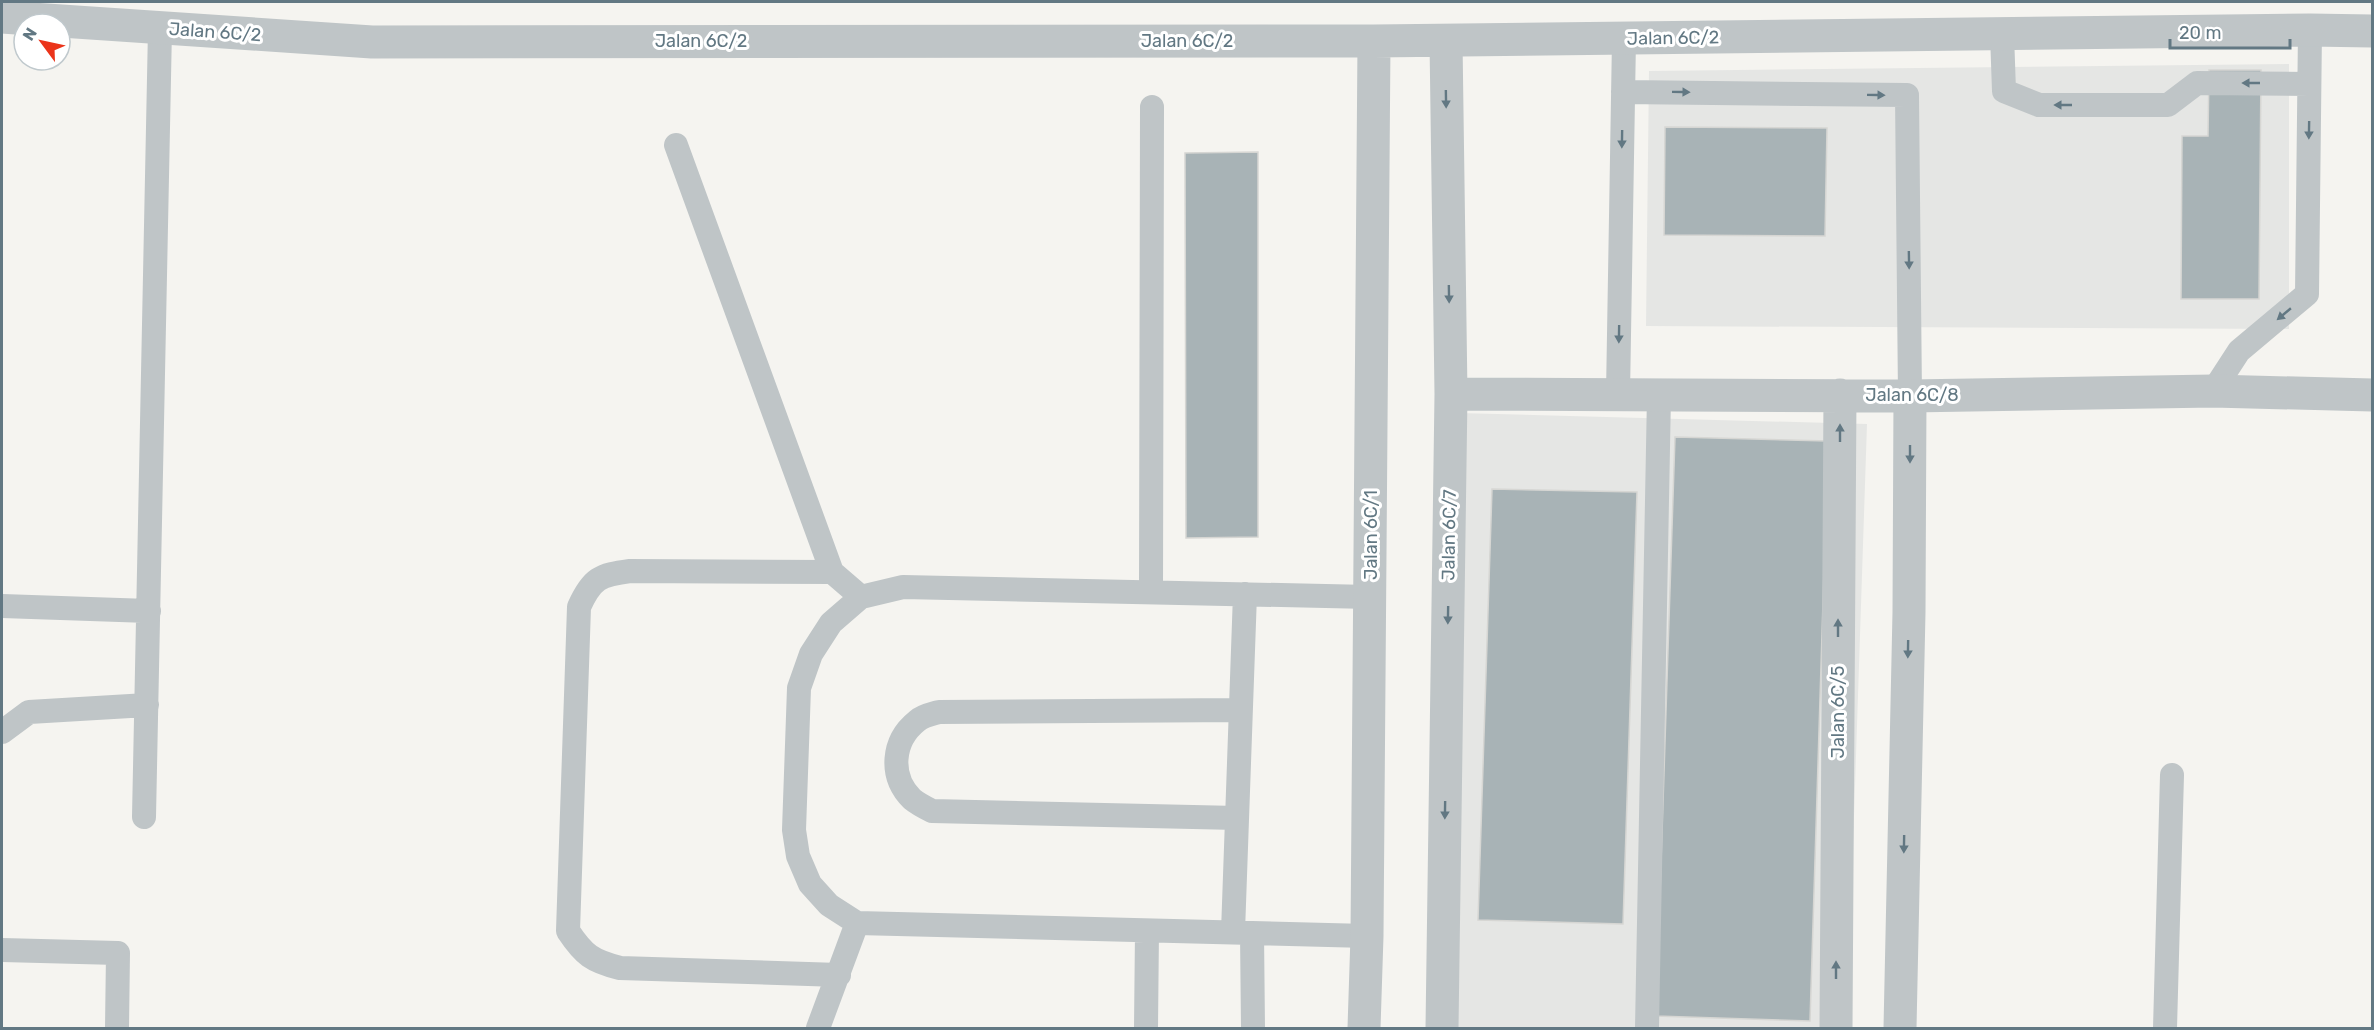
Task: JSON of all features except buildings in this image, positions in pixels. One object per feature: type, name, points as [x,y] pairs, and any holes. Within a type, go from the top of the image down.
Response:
[{"type":"street","name":"Jalan 6C/2","points":[[2,17],[372,42],[1446,41],[2373,31]]},
{"type":"street","name":"Jalan 6C/1","points":[[1364,1029],[1367,936],[1374,41]]},
{"type":"street","name":"Jalan 6C/7","points":[[1442,1029],[1451,394],[1446,41]]},
{"type":"street","name":"Jalan 6C/8","points":[[1451,394],[1910,396],[2213,391],[2373,395]]},
{"type":"street","name":"Jalan 6C/5","points":[[1836,1029],[1840,395]]},
{"type":"street","points":[[1900,1029],[1909,612],[1910,396]]},
{"type":"lane","points":[[144,817],[160,29]]},
{"type":"lane","points":[[2213,391],[2239,351],[2307,294],[2310,30]]},
{"type":"lane","points":[[2002,34],[2004,91],[2038,105],[2168,105],[2197,83],[2309,84]]},
{"type":"lane","points":[[1618,394],[1624,39]]},
{"type":"lane","points":[[1623,92],[1907,95],[1910,396]]},
{"type":"lane","points":[[1151,591],[1152,107]]},
{"type":"lane","points":[[676,145],[832,572],[861,597]]},
{"type":"lane","points":[[1647,1029],[1659,395]]},
{"type":"lane","points":[[832,572],[630,571],[606,574],[587,588],[579,607],[568,931],[581,951],[599,963],[620,968],[839,975]]},
{"type":"lane","points":[[1367,936],[858,923],[829,905],[810,884],[798,856],[794,830],[799,688],[811,654],[831,623],[861,597],[903,587],[1370,597]]},
{"type":"lane","points":[[1245,594],[1237,818],[1242,932],[1253,1029]]},
{"type":"lane","points":[[2,606],[149,611]]},
{"type":"lane","points":[[2,732],[29,712],[147,705]]},
{"type":"lane","points":[[1237,818],[932,812],[913,800],[899,782],[895,760],[903,737],[918,719],[939,712],[1240,710]]},
{"type":"lane","points":[[2165,1029],[2172,775]]},
{"type":"lane","points":[[818,1029],[858,923]]},
{"type":"lane","points":[[1146,1029],[1147,931]]},
{"type":"lane","points":[[2,950],[118,953],[117,1029]]},
{"type":"shaded area","points":[[2289,64],[2289,329],[1646,326],[1649,71]]},
{"type":"shaded area","points":[[1458,413],[1867,424],[1847,1028],[1438,1028]]}]
